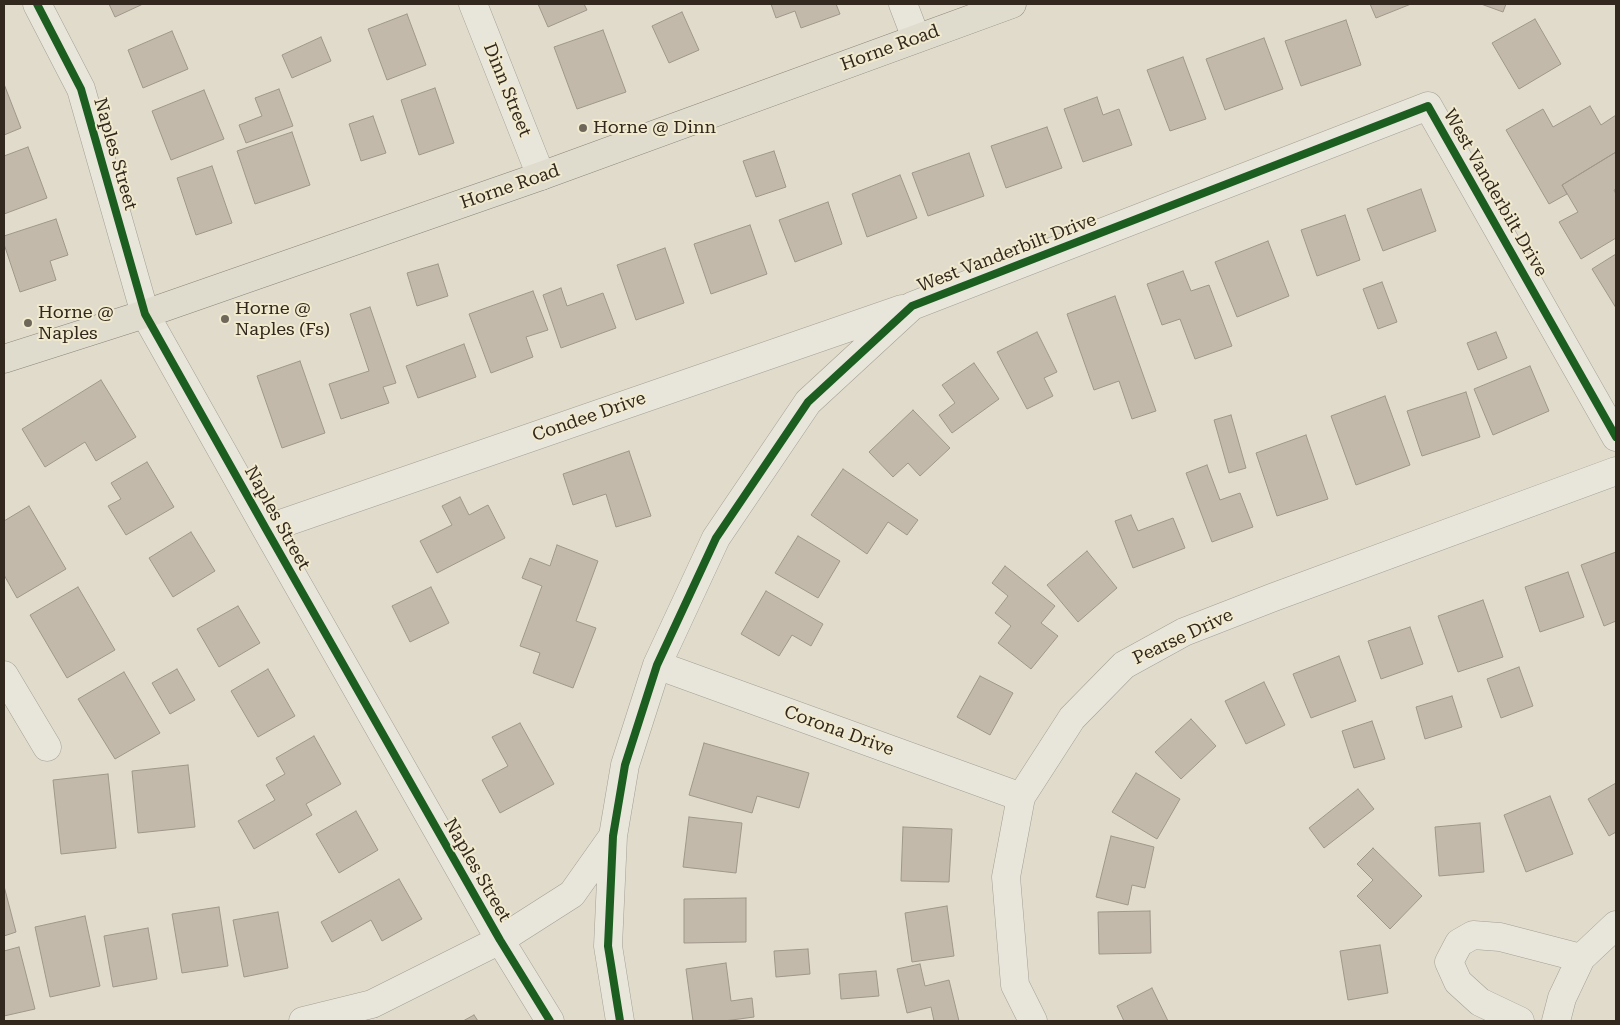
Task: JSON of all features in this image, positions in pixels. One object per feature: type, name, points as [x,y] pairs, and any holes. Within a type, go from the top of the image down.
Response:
[{"type":"main road","name":"Horne Road","points":[[4,359],[146,314],[541,176],[1012,4]]},
{"type":"street","name":"Naples Street","points":[[37,4],[81,90],[146,314],[500,940],[550,1021]]},
{"type":"street","name":"Dinn Street","points":[[472,4],[541,176]]},
{"type":"street","points":[[903,4],[916,38]]},
{"type":"street","name":"West Vanderbilt Drive","points":[[620,1021],[608,946],[613,836],[625,765],[657,665],[716,538],[808,402],[912,306],[1428,106],[1616,437]]},
{"type":"street","name":"Condee Drive","points":[[266,529],[912,306]]},
{"type":"street","name":"Pearse Drive","points":[[1033,1021],[1016,985],[1006,877],[1021,797],[1072,718],[1124,665],[1184,632],[1616,471]]},
{"type":"street","name":"Corona Drive","points":[[657,665],[1021,797]]},
{"type":"street","points":[[4,675],[47,747]]},
{"type":"street","points":[[303,1021],[372,1004],[500,940],[572,894],[613,836]]},
{"type":"street","points":[[1556,1021],[1562,998],[1581,958],[1616,925]]},
{"type":"street","points":[[1520,1021],[1480,1002],[1458,982],[1449,962],[1459,943],[1473,935],[1500,937],[1581,958]]},
{"type":"building","points":[[109,4],[143,4],[115,17]]},
{"type":"building","points":[[538,4],[584,4],[587,10],[548,27]]},
{"type":"building","points":[[771,4],[836,4],[840,14],[801,28],[795,11],[776,18]]},
{"type":"building","points":[[1370,4],[1411,4],[1376,18]]},
{"type":"building","points":[[1481,4],[1506,4],[1503,12]]},
{"type":"building","points":[[682,12],[699,50],[669,63],[652,26]]},
{"type":"building","points":[[407,14],[426,65],[387,80],[368,29]]},
{"type":"building","points":[[1535,19],[1561,64],[1519,89],[1492,43]]},
{"type":"building","points":[[1346,20],[1361,65],[1301,86],[1285,41]]},
{"type":"building","points":[[603,30],[626,92],[577,109],[554,47]]},
{"type":"building","points":[[172,31],[188,69],[143,88],[128,50]]},
{"type":"building","points":[[321,37],[331,61],[292,78],[282,55]]},
{"type":"building","points":[[1264,38],[1283,89],[1225,110],[1206,59]]},
{"type":"building","points":[[1183,57],[1206,119],[1170,131],[1147,70]]},
{"type":"building","points":[[4,84],[21,128],[4,135]]},
{"type":"building","points":[[435,88],[454,143],[419,155],[401,100]]},
{"type":"building","points":[[279,89],[293,126],[246,143],[239,125],[262,116],[255,98]]},
{"type":"building","points":[[204,90],[224,139],[171,160],[152,111]]},
{"type":"building","points":[[1097,97],[1103,115],[1119,109],[1132,145],[1083,162],[1064,109]]},
{"type":"building","points":[[1590,106],[1601,125],[1616,115],[1616,152],[1562,185],[1567,194],[1549,204],[1506,130],[1543,109],[1553,127]]},
{"type":"building","points":[[373,116],[386,153],[361,161],[349,124]]},
{"type":"building","points":[[1047,127],[1062,168],[1006,188],[991,146]]},
{"type":"building","points":[[292,132],[310,185],[255,204],[237,151]]},
{"type":"building","points":[[28,147],[47,198],[4,214],[4,156]]},
{"type":"building","points":[[774,151],[786,187],[756,197],[743,161]]},
{"type":"building","points":[[1616,152],[1616,189],[1614,190],[1616,194],[1616,238],[1581,259],[1559,222],[1578,212],[1562,185]]},
{"type":"building","points":[[969,153],[984,196],[928,216],[912,173]]},
{"type":"building","points":[[212,166],[232,223],[196,235],[177,178]]},
{"type":"building","points":[[900,175],[917,218],[867,237],[852,194]]},
{"type":"building","points":[[1421,189],[1436,231],[1383,251],[1367,209]]},
{"type":"building","points":[[828,202],[842,244],[795,262],[779,220]]},
{"type":"building","points":[[1345,215],[1360,260],[1317,276],[1301,230]]},
{"type":"building","points":[[56,219],[68,255],[50,261],[56,280],[20,292],[4,244],[4,236]]},
{"type":"building","points":[[750,225],[767,274],[711,294],[694,244]]},
{"type":"building","points":[[1268,241],[1289,296],[1237,317],[1215,262]]},
{"type":"building","points":[[665,248],[684,303],[636,320],[617,265]]},
{"type":"building","points":[[1616,254],[1616,308],[1592,269]]},
{"type":"building","points":[[438,264],[448,296],[417,306],[407,273]]},
{"type":"building","points":[[1183,271],[1191,291],[1209,285],[1232,346],[1195,359],[1180,319],[1162,325],[1147,284]]},
{"type":"building","points":[[1382,282],[1397,322],[1378,329],[1363,289]]},
{"type":"building","points":[[561,288],[567,306],[603,293],[616,328],[561,348],[543,295]]},
{"type":"building","points":[[533,291],[548,330],[526,337],[533,357],[491,373],[469,314]]},
{"type":"building","points":[[1115,296],[1156,411],[1132,419],[1119,381],[1094,390],[1067,314]]},
{"type":"building","points":[[370,307],[396,383],[383,387],[389,403],[341,419],[329,384],[369,371],[350,314]]},
{"type":"building","points":[[1037,332],[1057,372],[1044,378],[1053,396],[1027,409],[997,352]]},
{"type":"building","points":[[1496,332],[1507,358],[1478,370],[1467,343]]},
{"type":"building","points":[[464,344],[476,377],[418,398],[406,366]]},
{"type":"building","points":[[300,361],[325,433],[282,448],[257,376]]},
{"type":"building","points":[[974,363],[999,399],[952,433],[939,415],[955,403],[942,385]]},
{"type":"building","points":[[1530,366],[1549,411],[1493,435],[1474,389]]},
{"type":"building","points":[[101,380],[136,437],[96,461],[85,442],[45,467],[22,429]]},
{"type":"building","points":[[1466,392],[1480,437],[1422,456],[1407,411]]},
{"type":"building","points":[[1385,396],[1410,465],[1356,485],[1331,416]]},
{"type":"building","points":[[913,410],[950,448],[920,476],[908,463],[893,477],[869,452]]},
{"type":"building","points":[[1231,415],[1246,468],[1229,473],[1214,420]]},
{"type":"building","points":[[1306,435],[1328,499],[1277,516],[1256,453]]},
{"type":"building","points":[[629,451],[651,516],[616,527],[606,494],[573,505],[563,474]]},
{"type":"building","points":[[147,462],[174,507],[126,535],[108,506],[121,499],[111,483]]},
{"type":"building","points":[[1207,465],[1220,500],[1240,493],[1253,527],[1212,542],[1186,473]]},
{"type":"building","points":[[843,469],[918,520],[907,535],[888,522],[867,554],[811,515]]},
{"type":"building","points":[[460,497],[469,515],[488,505],[505,538],[437,573],[420,541],[452,525],[442,506]]},
{"type":"building","points":[[29,506],[66,569],[17,598],[4,575],[4,521]]},
{"type":"building","points":[[1131,515],[1138,531],[1173,518],[1185,548],[1133,568],[1115,521]]},
{"type":"building","points":[[191,532],[215,571],[173,597],[149,558]]},
{"type":"building","points":[[798,536],[840,561],[818,598],[775,573]]},
{"type":"building","points":[[557,545],[598,561],[576,621],[596,628],[573,688],[533,673],[540,653],[520,646],[542,586],[522,578],[530,558],[550,566]]},
{"type":"building","points":[[1087,551],[1117,588],[1078,622],[1047,585]]},
{"type":"building","points":[[1616,552],[1616,621],[1604,626],[1581,565]]},
{"type":"building","points":[[1005,566],[1055,606],[1041,623],[1058,636],[1031,669],[998,643],[1011,626],[995,613],[1008,596],[992,583]]},
{"type":"building","points":[[1568,572],[1584,617],[1540,632],[1525,587]]},
{"type":"building","points":[[78,587],[115,650],[67,678],[30,615]]},
{"type":"building","points":[[431,587],[449,623],[410,642],[392,606]]},
{"type":"building","points":[[766,591],[823,624],[811,646],[792,635],[779,656],[741,634]]},
{"type":"building","points":[[1483,600],[1503,657],[1458,672],[1438,616]]},
{"type":"building","points":[[238,606],[260,643],[219,667],[197,629]]},
{"type":"building","points":[[1410,627],[1423,664],[1381,679],[1368,641]]},
{"type":"building","points":[[1339,656],[1356,701],[1311,718],[1293,674]]},
{"type":"building","points":[[1519,667],[1533,706],[1501,718],[1487,679]]},
{"type":"building","points":[[177,669],[195,700],[170,714],[152,683]]},
{"type":"building","points":[[268,669],[295,716],[258,737],[231,691]]},
{"type":"building","points":[[124,672],[160,733],[115,759],[78,699]]},
{"type":"building","points":[[980,676],[1013,693],[990,735],[957,717]]},
{"type":"building","points":[[1264,682],[1285,725],[1246,744],[1225,701]]},
{"type":"building","points":[[1452,696],[1462,727],[1425,739],[1416,707]]},
{"type":"building","points":[[1191,719],[1216,746],[1181,779],[1155,752]]},
{"type":"building","points":[[1372,721],[1385,759],[1354,768],[1342,731]]},
{"type":"building","points":[[520,723],[554,784],[500,813],[482,780],[508,766],[492,737]]},
{"type":"building","points":[[314,736],[341,784],[306,804],[312,815],[254,849],[238,821],[275,800],[266,785],[285,774],[276,758]]},
{"type":"building","points":[[704,743],[809,773],[799,808],[757,796],[752,813],[689,795]]},
{"type":"building","points":[[188,765],[195,827],[138,833],[132,771]]},
{"type":"building","points":[[1136,773],[1180,799],[1157,839],[1112,812]]},
{"type":"building","points":[[108,774],[116,848],[61,854],[53,780]]},
{"type":"building","points":[[1616,783],[1616,832],[1609,836],[1588,799]]},
{"type":"building","points":[[1358,789],[1374,809],[1324,848],[1309,828]]},
{"type":"building","points":[[1550,796],[1573,854],[1526,872],[1504,815]]},
{"type":"building","points":[[356,811],[378,850],[339,873],[316,834]]},
{"type":"building","points":[[689,817],[742,823],[736,873],[683,867]]},
{"type":"building","points":[[1480,823],[1484,872],[1439,876],[1435,827]]},
{"type":"building","points":[[903,827],[952,829],[949,882],[901,881]]},
{"type":"building","points":[[1111,836],[1154,847],[1145,888],[1132,885],[1128,905],[1096,897]]},
{"type":"building","points":[[1373,848],[1422,896],[1390,929],[1357,896],[1373,880],[1357,864]]},
{"type":"building","points":[[399,879],[422,919],[382,941],[371,920],[332,942],[321,922]]},
{"type":"building","points":[[4,886],[16,932],[4,936]]},
{"type":"building","points":[[746,898],[746,942],[684,943],[684,899]]},
{"type":"building","points":[[947,906],[954,956],[912,962],[905,913]]},
{"type":"building","points":[[219,907],[228,966],[182,973],[172,914]]},
{"type":"building","points":[[1150,911],[1151,953],[1099,954],[1098,912]]},
{"type":"building","points":[[278,912],[288,968],[244,977],[233,920]]},
{"type":"building","points":[[85,916],[100,986],[50,997],[35,927]]},
{"type":"building","points":[[148,928],[157,979],[113,987],[104,936]]},
{"type":"building","points":[[1380,945],[1388,993],[1348,1000],[1340,951]]},
{"type":"building","points":[[19,947],[35,1009],[4,1016],[4,951]]},
{"type":"building","points":[[808,949],[810,974],[776,977],[774,951]]},
{"type":"building","points":[[726,963],[731,1001],[752,998],[754,1017],[724,1021],[693,1021],[686,969]]},
{"type":"building","points":[[920,964],[925,986],[949,980],[959,1021],[934,1021],[931,1007],[907,1013],[897,969]]},
{"type":"building","points":[[876,971],[879,996],[841,999],[839,974]]},
{"type":"building","points":[[1152,988],[1168,1021],[1124,1021],[1117,1006]]},
{"type":"building","points":[[474,1015],[478,1021],[463,1021]]},
{"type":"cycle path","points":[[37,4],[81,89],[145,314],[500,940],[550,1021]]},
{"type":"cycle path","points":[[620,1021],[608,946],[613,836],[625,765],[657,665],[716,538],[808,402],[912,306],[1428,106],[1616,437]]},
{"type":"place","name":"Horne @ Dinn","points":[[583,128]]},
{"type":"place","name":"Horne @ Naples (Fs)","points":[[225,319]]},
{"type":"place","name":"Horne @ Naples","points":[[28,323]]}]
